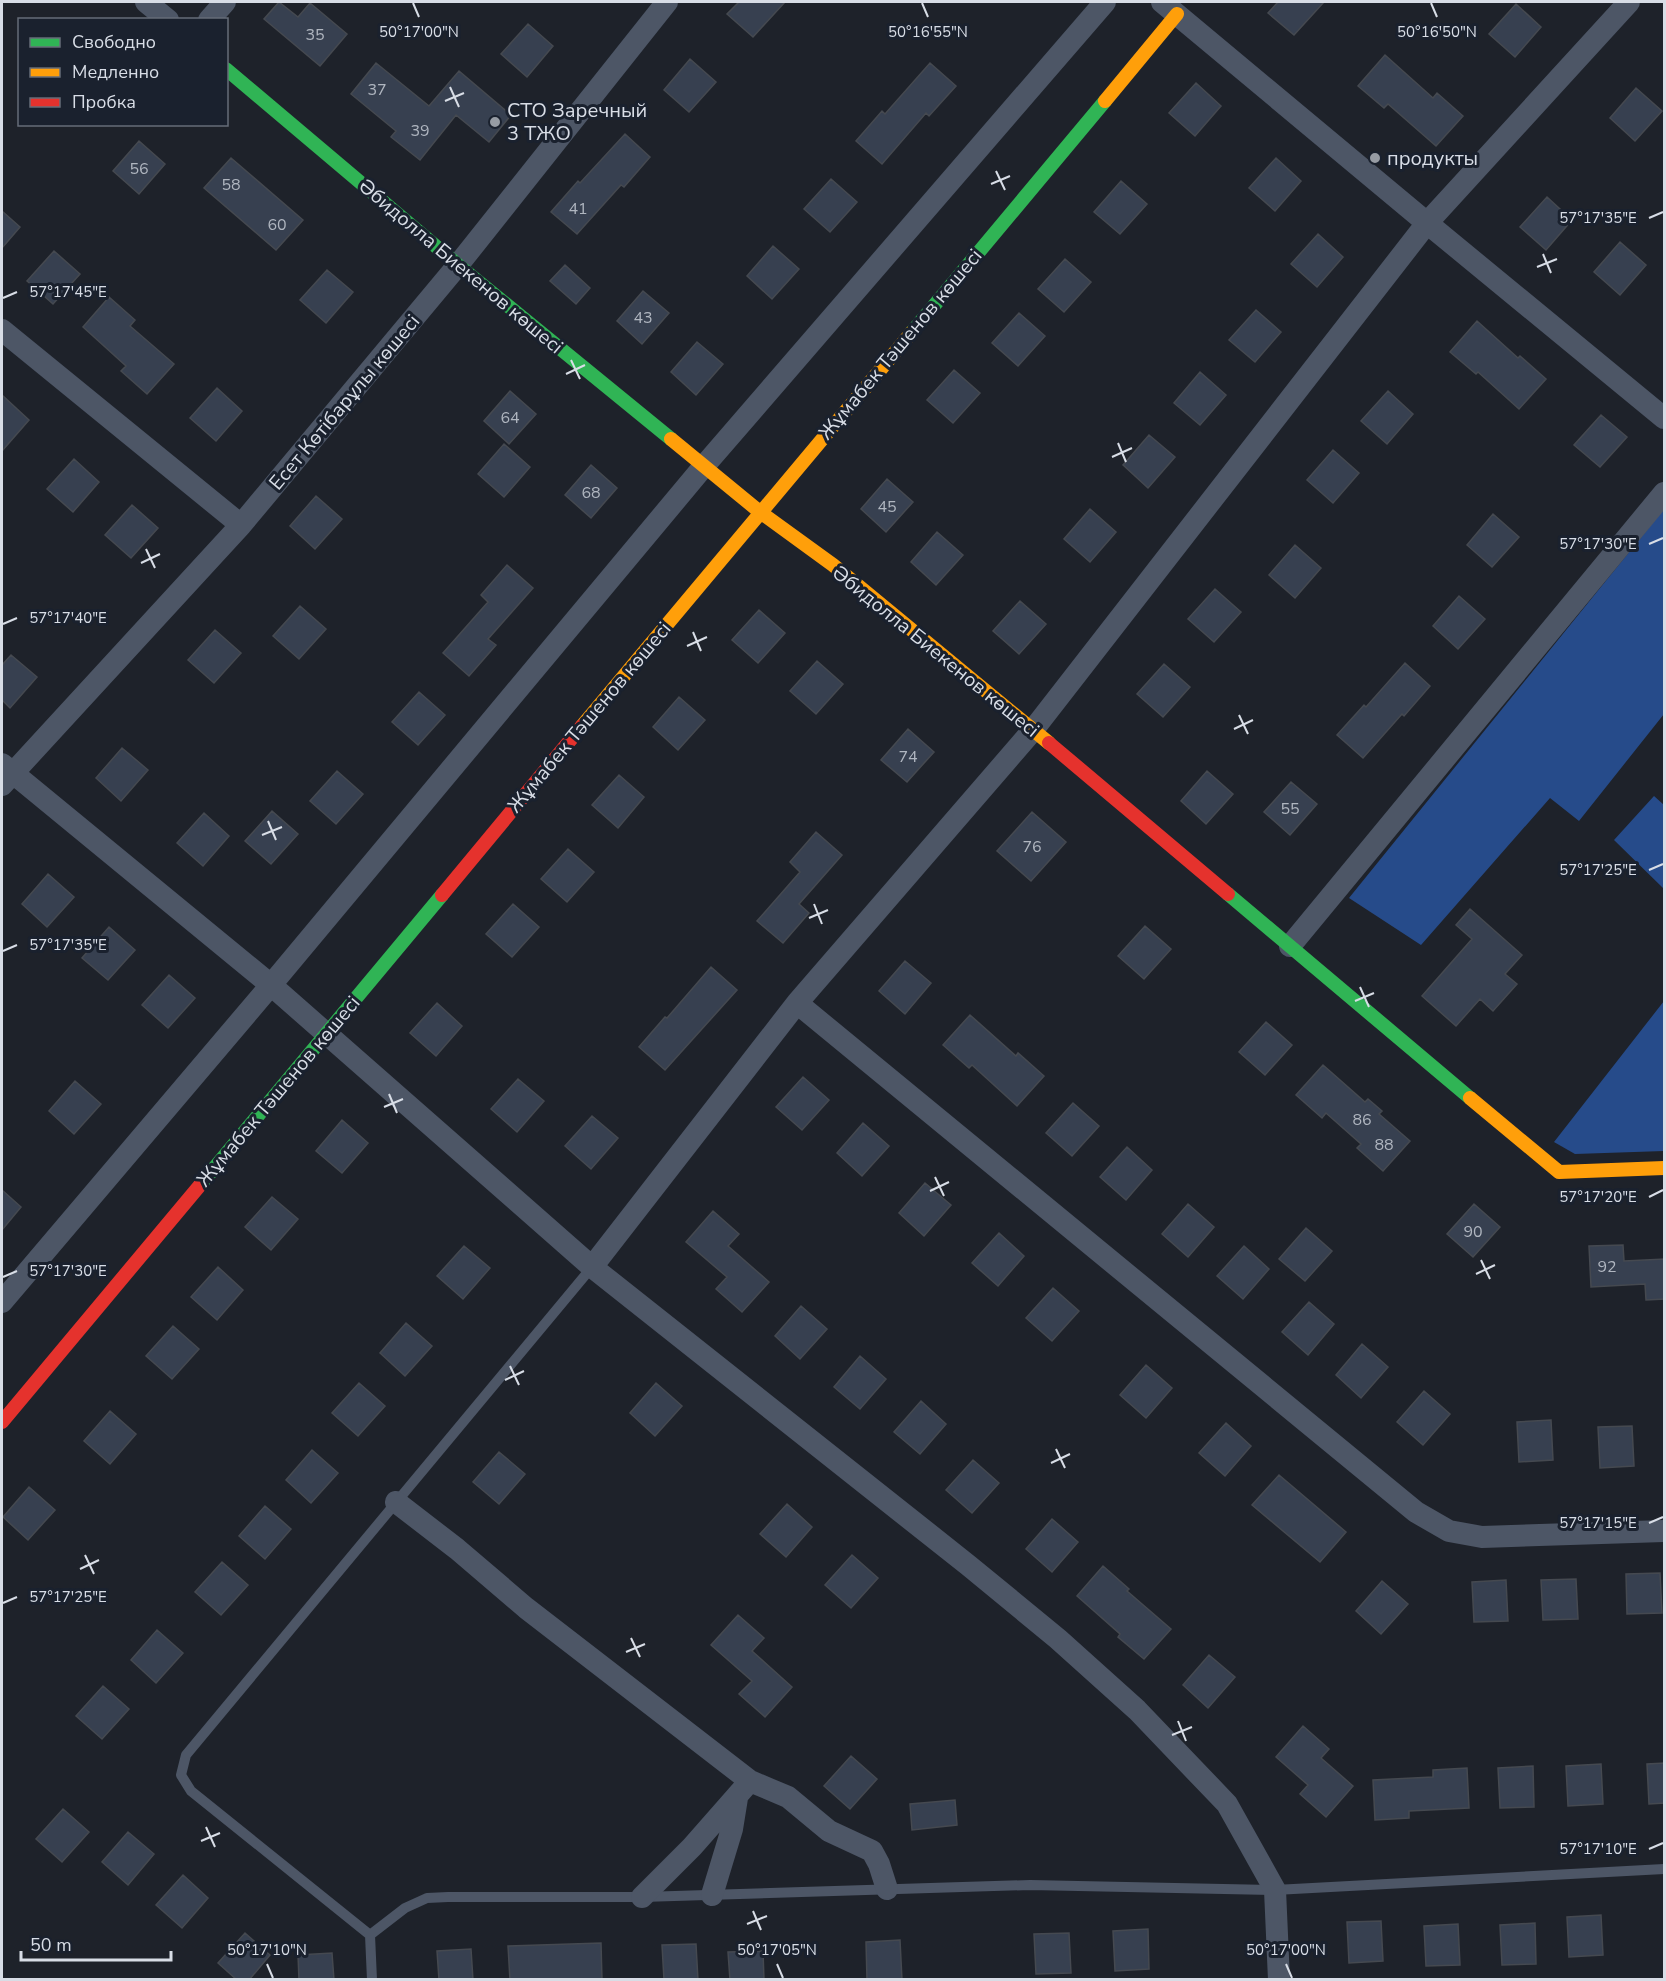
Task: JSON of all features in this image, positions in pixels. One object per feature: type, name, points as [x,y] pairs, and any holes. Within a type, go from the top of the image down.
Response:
[{"type":"street","points":[[146,2],[166,18]]},
{"type":"street","points":[[211,18],[225,2]]},
{"type":"street","name":"Есет Көтібарұлы көшесі","points":[[5,774],[241,525],[458,265],[667,2]]},
{"type":"street","points":[[2,1302],[271,985],[704,466],[1105,2]]},
{"type":"street","points":[[592,1267],[797,1003],[1033,730],[1427,223],[1629,2]]},
{"type":"street","points":[[1170,8],[1665,418]]},
{"type":"street","name":"Жұмабек Тәшенов көшесі","points":[[2,1422],[760,512],[1170,8]]},
{"type":"street","name":"Әбидолла Биекенов көшесі","points":[[228,71],[458,265],[760,512],[833,566],[1033,730],[1559,1172],[1665,1168]]},
{"type":"street","points":[[2,330],[241,525]]},
{"type":"street","points":[[1290,946],[1665,493]]},
{"type":"street","points":[[5,774],[271,985],[592,1267],[968,1565],[1058,1639],[1129,1702],[1227,1804],[1275,1890],[1279,1980]]},
{"type":"street","points":[[797,1003],[1416,1512],[1449,1531],[1482,1537],[1665,1531]]},
{"type":"street","points":[[396,1502],[457,1549],[744,1789],[788,1797],[829,1831],[872,1851],[887,1889]]},
{"type":"street","points":[[712,1895],[744,1789]]},
{"type":"street","points":[[642,1897],[692,1847],[744,1789]]},
{"type":"lane","points":[[372,1980],[370,1935],[191,1791],[181,1775],[186,1755],[592,1267]]},
{"type":"lane","points":[[370,1935],[405,1908],[427,1898],[642,1897],[1030,1885],[1275,1890],[1665,1869]]},
{"type":"shaded area","points":[[1664,509],[1664,714],[1579,821],[1550,798],[1421,945],[1349,898]]},
{"type":"shaded area","points":[[1654,796],[1664,805],[1664,889],[1614,840]]},
{"type":"shaded area","points":[[1664,1001],[1664,1151],[1575,1154],[1554,1142]]},
{"type":"building","points":[[279,2],[298,17],[310,3],[347,34],[320,66],[264,19]]},
{"type":"building","points":[[739,2],[785,2],[753,37],[727,14]]},
{"type":"building","points":[[1278,2],[1324,2],[1294,35],[1268,13]]},
{"type":"building","points":[[1516,4],[1541,27],[1515,57],[1489,34]]},
{"type":"building","points":[[528,24],[553,46],[527,77],[501,54]]},
{"type":"building","points":[[1385,55],[1433,98],[1437,93],[1463,116],[1436,146],[1388,104],[1384,108],[1358,86]]},
{"type":"building","points":[[690,59],[716,82],[689,112],[664,90]]},
{"type":"building","points":[[376,63],[429,106],[459,71],[511,115],[489,142],[456,115],[420,160],[391,137],[396,131],[351,94]]},
{"type":"building","points":[[930,63],[956,86],[929,116],[926,113],[882,164],[856,141],[882,111],[885,114]]},
{"type":"building","points":[[1196,83],[1221,106],[1195,136],[1169,113]]},
{"type":"building","points":[[1636,88],[1662,111],[1635,141],[1610,118]]},
{"type":"building","points":[[625,134],[650,157],[577,234],[551,212]]},
{"type":"building","points":[[139,141],[165,164],[139,194],[113,171]]},
{"type":"building","points":[[231,158],[303,220],[276,250],[204,188]]},
{"type":"building","points":[[1276,158],[1301,181],[1275,211],[1249,188]]},
{"type":"building","points":[[831,179],[857,202],[830,232],[804,209]]},
{"type":"building","points":[[1121,181],[1147,204],[1120,234],[1094,212]]},
{"type":"building","points":[[1547,197],[1572,220],[1546,250],[1520,227]]},
{"type":"building","points":[[2,211],[20,227],[2,248]]},
{"type":"building","points":[[1318,234],[1343,257],[1317,287],[1291,264]]},
{"type":"building","points":[[1620,242],[1646,265],[1620,295],[1594,272]]},
{"type":"building","points":[[773,246],[799,269],[772,299],[747,276]]},
{"type":"building","points":[[54,251],[80,274],[53,304],[27,281]]},
{"type":"building","points":[[1065,259],[1091,282],[1064,312],[1038,289]]},
{"type":"building","points":[[565,265],[590,288],[576,304],[550,281]]},
{"type":"building","points":[[327,270],[353,292],[326,323],[300,300]]},
{"type":"building","points":[[643,291],[669,313],[642,344],[617,321]]},
{"type":"building","points":[[109,297],[135,320],[130,326],[174,364],[147,394],[121,371],[126,366],[83,327]]},
{"type":"building","points":[[1256,310],[1281,332],[1255,362],[1229,340]]},
{"type":"building","points":[[1019,313],[1045,336],[1018,366],[992,343]]},
{"type":"building","points":[[1477,321],[1518,358],[1520,356],[1546,379],[1519,409],[1478,372],[1476,374],[1450,352]]},
{"type":"building","points":[[697,342],[723,364],[696,395],[671,372]]},
{"type":"building","points":[[954,370],[980,393],[953,423],[927,400]]},
{"type":"building","points":[[1200,372],[1226,395],[1200,425],[1174,403]]},
{"type":"building","points":[[217,388],[242,411],[216,441],[190,418]]},
{"type":"building","points":[[510,391],[536,414],[509,444],[484,421]]},
{"type":"building","points":[[1388,391],[1413,414],[1387,444],[1361,421]]},
{"type":"building","points":[[2,395],[29,420],[2,451]]},
{"type":"building","points":[[1601,415],[1627,437],[1600,467],[1574,445]]},
{"type":"building","points":[[1149,435],[1175,457],[1148,488],[1123,465]]},
{"type":"building","points":[[504,444],[530,467],[504,497],[478,474]]},
{"type":"building","points":[[1333,450],[1359,473],[1333,503],[1307,480]]},
{"type":"building","points":[[74,459],[99,482],[73,512],[47,489]]},
{"type":"building","points":[[591,465],[617,488],[591,518],[565,495]]},
{"type":"building","points":[[887,479],[913,502],[886,532],[861,509]]},
{"type":"building","points":[[316,496],[342,519],[315,549],[290,526]]},
{"type":"building","points":[[132,505],[158,528],[131,558],[105,535]]},
{"type":"building","points":[[1090,509],[1116,532],[1090,562],[1064,539]]},
{"type":"building","points":[[1493,514],[1519,537],[1492,567],[1467,545]]},
{"type":"building","points":[[937,532],[963,555],[936,585],[911,562]]},
{"type":"building","points":[[1295,545],[1321,568],[1295,598],[1269,575]]},
{"type":"building","points":[[507,565],[533,588],[488,639],[496,645],[469,676],[443,653],[488,602],[481,595]]},
{"type":"building","points":[[1215,589],[1241,612],[1214,642],[1188,619]]},
{"type":"building","points":[[1459,596],[1485,619],[1458,649],[1433,626]]},
{"type":"building","points":[[1020,601],[1046,624],[1019,654],[993,631]]},
{"type":"building","points":[[300,606],[326,629],[299,659],[273,636]]},
{"type":"building","points":[[759,610],[785,633],[758,663],[732,640]]},
{"type":"building","points":[[215,630],[241,653],[214,683],[188,660]]},
{"type":"building","points":[[11,655],[37,677],[10,708],[2,700],[2,665]]},
{"type":"building","points":[[817,661],[843,684],[816,714],[790,691]]},
{"type":"building","points":[[1405,663],[1430,686],[1363,758],[1337,735],[1364,705],[1366,707]]},
{"type":"building","points":[[1164,664],[1190,687],[1163,717],[1137,694]]},
{"type":"building","points":[[419,692],[445,715],[418,745],[392,722]]},
{"type":"building","points":[[679,697],[705,720],[678,750],[653,727]]},
{"type":"building","points":[[908,729],[934,752],[907,782],[881,760]]},
{"type":"building","points":[[122,748],[148,770],[121,801],[96,778]]},
{"type":"building","points":[[337,771],[363,794],[336,824],[310,801]]},
{"type":"building","points":[[1207,771],[1233,794],[1206,824],[1181,801]]},
{"type":"building","points":[[619,775],[644,797],[618,828],[592,805]]},
{"type":"building","points":[[1291,782],[1317,804],[1290,835],[1264,812]]},
{"type":"building","points":[[272,811],[298,834],[271,864],[245,841]]},
{"type":"building","points":[[1032,812],[1066,842],[1031,881],[997,851]]},
{"type":"building","points":[[204,813],[229,836],[203,866],[177,843]]},
{"type":"building","points":[[816,832],[842,855],[799,904],[809,913],[783,943],[757,921],[800,872],[790,862]]},
{"type":"building","points":[[568,849],[594,872],[567,902],[541,879]]},
{"type":"building","points":[[48,874],[74,897],[47,927],[22,904]]},
{"type":"building","points":[[513,904],[539,927],[512,957],[486,934]]},
{"type":"building","points":[[1470,909],[1522,955],[1505,974],[1517,984],[1493,1011],[1480,999],[1456,1026],[1422,996],[1472,939],[1456,925]]},
{"type":"building","points":[[1145,926],[1171,949],[1144,979],[1118,956]]},
{"type":"building","points":[[109,927],[135,950],[108,980],[82,958]]},
{"type":"building","points":[[905,961],[931,983],[905,1014],[879,991]]},
{"type":"building","points":[[711,967],[737,990],[665,1070],[639,1047]]},
{"type":"building","points":[[169,975],[195,998],[168,1028],[142,1005]]},
{"type":"building","points":[[437,1003],[462,1026],[436,1056],[410,1033]]},
{"type":"building","points":[[970,1015],[1016,1056],[1018,1053],[1044,1076],[1017,1106],[972,1065],[969,1068],[943,1045]]},
{"type":"building","points":[[1266,1022],[1292,1045],[1265,1075],[1239,1052]]},
{"type":"building","points":[[1323,1065],[1365,1102],[1368,1099],[1382,1111],[1379,1114],[1410,1141],[1383,1171],[1357,1148],[1361,1144],[1326,1113],[1322,1118],[1296,1095]]},
{"type":"building","points":[[803,1077],[829,1100],[802,1130],[776,1107]]},
{"type":"building","points":[[518,1079],[544,1101],[517,1132],[491,1109]]},
{"type":"building","points":[[75,1081],[101,1104],[74,1134],[49,1111]]},
{"type":"building","points":[[1073,1103],[1099,1126],[1072,1156],[1046,1133]]},
{"type":"building","points":[[592,1116],[618,1138],[591,1169],[565,1146]]},
{"type":"building","points":[[342,1120],[368,1143],[342,1173],[316,1151]]},
{"type":"building","points":[[863,1123],[889,1146],[862,1176],[837,1153]]},
{"type":"building","points":[[1127,1147],[1152,1170],[1126,1200],[1100,1177]]},
{"type":"building","points":[[925,1183],[951,1205],[924,1236],[899,1213]]},
{"type":"building","points":[[2,1190],[21,1207],[2,1230]]},
{"type":"building","points":[[272,1197],[298,1219],[271,1250],[245,1227]]},
{"type":"building","points":[[1188,1204],[1214,1227],[1188,1257],[1162,1234]]},
{"type":"building","points":[[1474,1204],[1500,1227],[1473,1257],[1447,1234]]},
{"type":"building","points":[[713,1211],[739,1234],[728,1246],[769,1282],[742,1312],[716,1289],[727,1277],[686,1242]]},
{"type":"building","points":[[1306,1228],[1332,1251],[1305,1281],[1279,1259]]},
{"type":"building","points":[[999,1233],[1024,1256],[998,1286],[972,1263]]},
{"type":"building","points":[[1623,1245],[1624,1261],[1665,1259],[1665,1299],[1646,1300],[1645,1284],[1591,1287],[1589,1246]]},
{"type":"building","points":[[464,1246],[490,1268],[463,1299],[437,1276]]},
{"type":"building","points":[[1244,1246],[1269,1269],[1243,1299],[1217,1276]]},
{"type":"building","points":[[218,1267],[243,1290],[217,1320],[191,1297]]},
{"type":"building","points":[[1053,1288],[1079,1311],[1052,1341],[1026,1318]]},
{"type":"building","points":[[1309,1302],[1334,1324],[1308,1355],[1282,1332]]},
{"type":"building","points":[[801,1306],[827,1329],[800,1359],[775,1336]]},
{"type":"building","points":[[406,1323],[432,1346],[405,1376],[380,1353]]},
{"type":"building","points":[[173,1326],[199,1349],[172,1379],[146,1356]]},
{"type":"building","points":[[1362,1344],[1388,1367],[1361,1398],[1336,1375]]},
{"type":"building","points":[[860,1356],[886,1379],[860,1409],[834,1387]]},
{"type":"building","points":[[1146,1365],[1172,1388],[1146,1418],[1120,1395]]},
{"type":"building","points":[[359,1383],[385,1406],[358,1436],[332,1413]]},
{"type":"building","points":[[656,1383],[682,1406],[655,1436],[630,1413]]},
{"type":"building","points":[[1424,1391],[1450,1414],[1423,1445],[1397,1422]]},
{"type":"building","points":[[921,1401],[946,1424],[920,1454],[894,1432]]},
{"type":"building","points":[[110,1411],[136,1434],[110,1464],[84,1441]]},
{"type":"building","points":[[1551,1420],[1553,1460],[1519,1462],[1517,1422]]},
{"type":"building","points":[[1226,1423],[1251,1446],[1225,1476],[1199,1453]]},
{"type":"building","points":[[1632,1426],[1634,1466],[1600,1468],[1598,1427]]},
{"type":"building","points":[[312,1450],[338,1473],[311,1503],[286,1480]]},
{"type":"building","points":[[499,1452],[525,1474],[499,1504],[473,1482]]},
{"type":"building","points":[[973,1460],[999,1483],[972,1513],[946,1490]]},
{"type":"building","points":[[1279,1475],[1346,1532],[1320,1562],[1252,1505]]},
{"type":"building","points":[[29,1487],[55,1510],[28,1540],[3,1517]]},
{"type":"building","points":[[787,1504],[812,1527],[786,1557],[760,1534]]},
{"type":"building","points":[[265,1506],[291,1529],[265,1559],[239,1536]]},
{"type":"building","points":[[1052,1519],[1078,1542],[1052,1572],[1026,1549]]},
{"type":"building","points":[[852,1555],[878,1578],[851,1608],[825,1585]]},
{"type":"building","points":[[222,1562],[248,1585],[221,1615],[195,1592]]},
{"type":"building","points":[[1103,1566],[1129,1589],[1127,1591],[1171,1629],[1144,1659],[1077,1596]]},
{"type":"building","points":[[1660,1573],[1662,1613],[1627,1614],[1626,1574]]},
{"type":"building","points":[[1576,1579],[1578,1619],[1543,1620],[1541,1580]]},
{"type":"building","points":[[1506,1580],[1508,1621],[1474,1622],[1472,1582]]},
{"type":"building","points":[[1382,1581],[1408,1604],[1381,1634],[1356,1611]]},
{"type":"building","points":[[738,1615],[764,1638],[752,1651],[792,1687],[765,1717],[739,1694],[752,1681],[711,1645]]},
{"type":"building","points":[[157,1630],[183,1653],[156,1683],[131,1660]]},
{"type":"building","points":[[1209,1655],[1235,1677],[1208,1708],[1183,1685]]},
{"type":"building","points":[[103,1686],[129,1709],[102,1739],[76,1716]]},
{"type":"building","points":[[1303,1726],[1329,1749],[1321,1758],[1353,1786],[1326,1817],[1300,1794],[1308,1785],[1276,1757]]},
{"type":"building","points":[[851,1756],[877,1779],[850,1809],[824,1786]]},
{"type":"building","points":[[1665,1763],[1665,1803],[1649,1804],[1647,1764]]},
{"type":"building","points":[[1601,1764],[1603,1804],[1568,1806],[1566,1766]]},
{"type":"building","points":[[1533,1766],[1534,1807],[1500,1808],[1498,1768]]},
{"type":"building","points":[[1467,1768],[1469,1808],[1409,1811],[1409,1818],[1375,1820],[1373,1780],[1433,1777],[1433,1770]]},
{"type":"building","points":[[955,1800],[957,1825],[912,1830],[910,1804]]},
{"type":"building","points":[[63,1809],[89,1832],[62,1862],[36,1839]]},
{"type":"building","points":[[128,1832],[154,1854],[128,1885],[102,1862]]},
{"type":"building","points":[[183,1875],[208,1898],[182,1928],[156,1905]]},
{"type":"building","points":[[1601,1915],[1603,1955],[1569,1957],[1567,1917]]},
{"type":"building","points":[[1381,1921],[1383,1961],[1349,1963],[1347,1922]]},
{"type":"building","points":[[1535,1923],[1536,1964],[1502,1965],[1500,1925]]},
{"type":"building","points":[[1458,1924],[1460,1965],[1426,1966],[1424,1926]]},
{"type":"building","points":[[1148,1929],[1149,1969],[1115,1971],[1113,1931]]},
{"type":"building","points":[[245,1933],[270,1955],[249,1980],[237,1980],[218,1963]]},
{"type":"building","points":[[1069,1933],[1071,1973],[1036,1974],[1034,1934]]},
{"type":"building","points":[[900,1940],[902,1980],[867,1980],[866,1942]]},
{"type":"building","points":[[601,1943],[602,1980],[510,1980],[508,1946]]},
{"type":"building","points":[[696,1944],[698,1980],[664,1980],[662,1945]]},
{"type":"building","points":[[471,1949],[473,1980],[439,1980],[437,1951]]},
{"type":"building","points":[[763,1951],[764,1980],[730,1980],[728,1952]]},
{"type":"building","points":[[332,1953],[334,1980],[299,1980],[298,1955]]},
{"type":"traffic: fast","points":[[228,71],[458,265],[671,439]]},
{"type":"traffic: fast","points":[[912,332],[1105,101]]},
{"type":"traffic: fast","points":[[1228,894],[1470,1098]]},
{"type":"traffic: fast","points":[[201,1184],[442,895]]},
{"type":"traffic: slow","points":[[1105,101],[1177,14]]},
{"type":"traffic: slow","points":[[582,726],[912,332]]},
{"type":"traffic: slow","points":[[671,439],[760,512],[833,565],[1049,743]]},
{"type":"traffic: slow","points":[[1470,1098],[1559,1172],[1664,1168]]},
{"type":"traffic: jam","points":[[442,895],[582,726]]},
{"type":"traffic: jam","points":[[1049,743],[1228,894]]},
{"type":"traffic: jam","points":[[2,1422],[201,1184]]},
{"type":"place","name":"СТО Заречный 3 ТЖО","points":[[495,122]]},
{"type":"place","name":"продукты","points":[[1375,158]]}]
